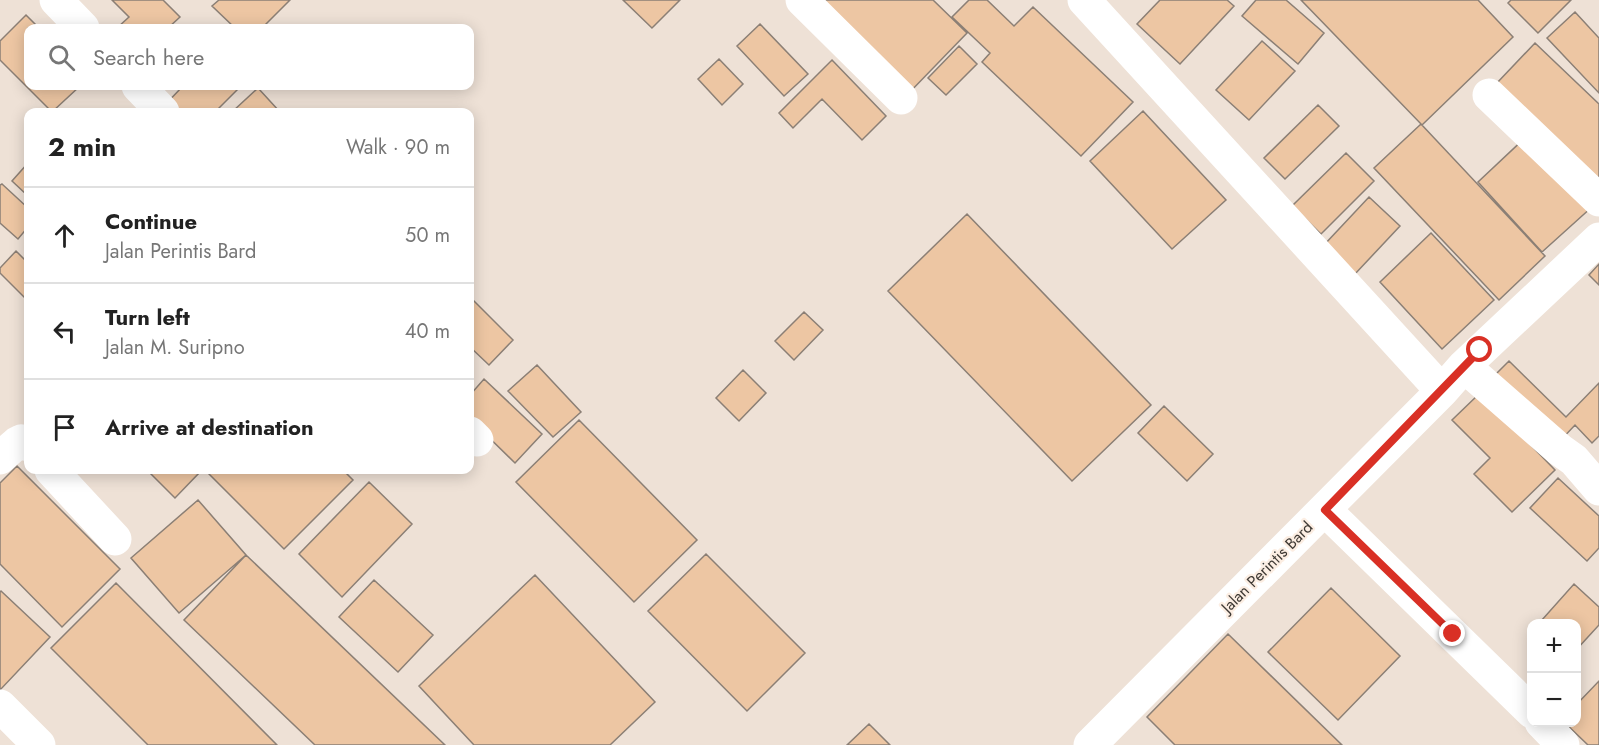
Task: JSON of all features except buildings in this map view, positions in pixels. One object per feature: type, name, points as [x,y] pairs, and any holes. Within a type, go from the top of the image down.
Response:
[{"type":"street","points":[[56,0],[79,24]]},
{"type":"street","points":[[802,0],[901,98]]},
{"type":"street","points":[[1084,0],[1442,391]]},
{"type":"street","points":[[142,90],[160,108]]},
{"type":"street","points":[[1489,95],[1599,200]]},
{"type":"street","name":"Jalan Perintis Bard","points":[[1090,745],[1325,510],[1464,366],[1599,239]]},
{"type":"street","points":[[1464,366],[1574,460],[1599,489]]},
{"type":"street","points":[[0,458],[17,443],[21,441],[24,443]]},
{"type":"street","points":[[55,474],[115,540]]},
{"type":"street","points":[[1325,510],[1527,707]]},
{"type":"street","points":[[0,706],[39,745]]},
{"type":"street","points":[[1545,727],[1563,745]]},
{"type":"route","points":[[1453,634],[1325,510],[1480,350]]}]
